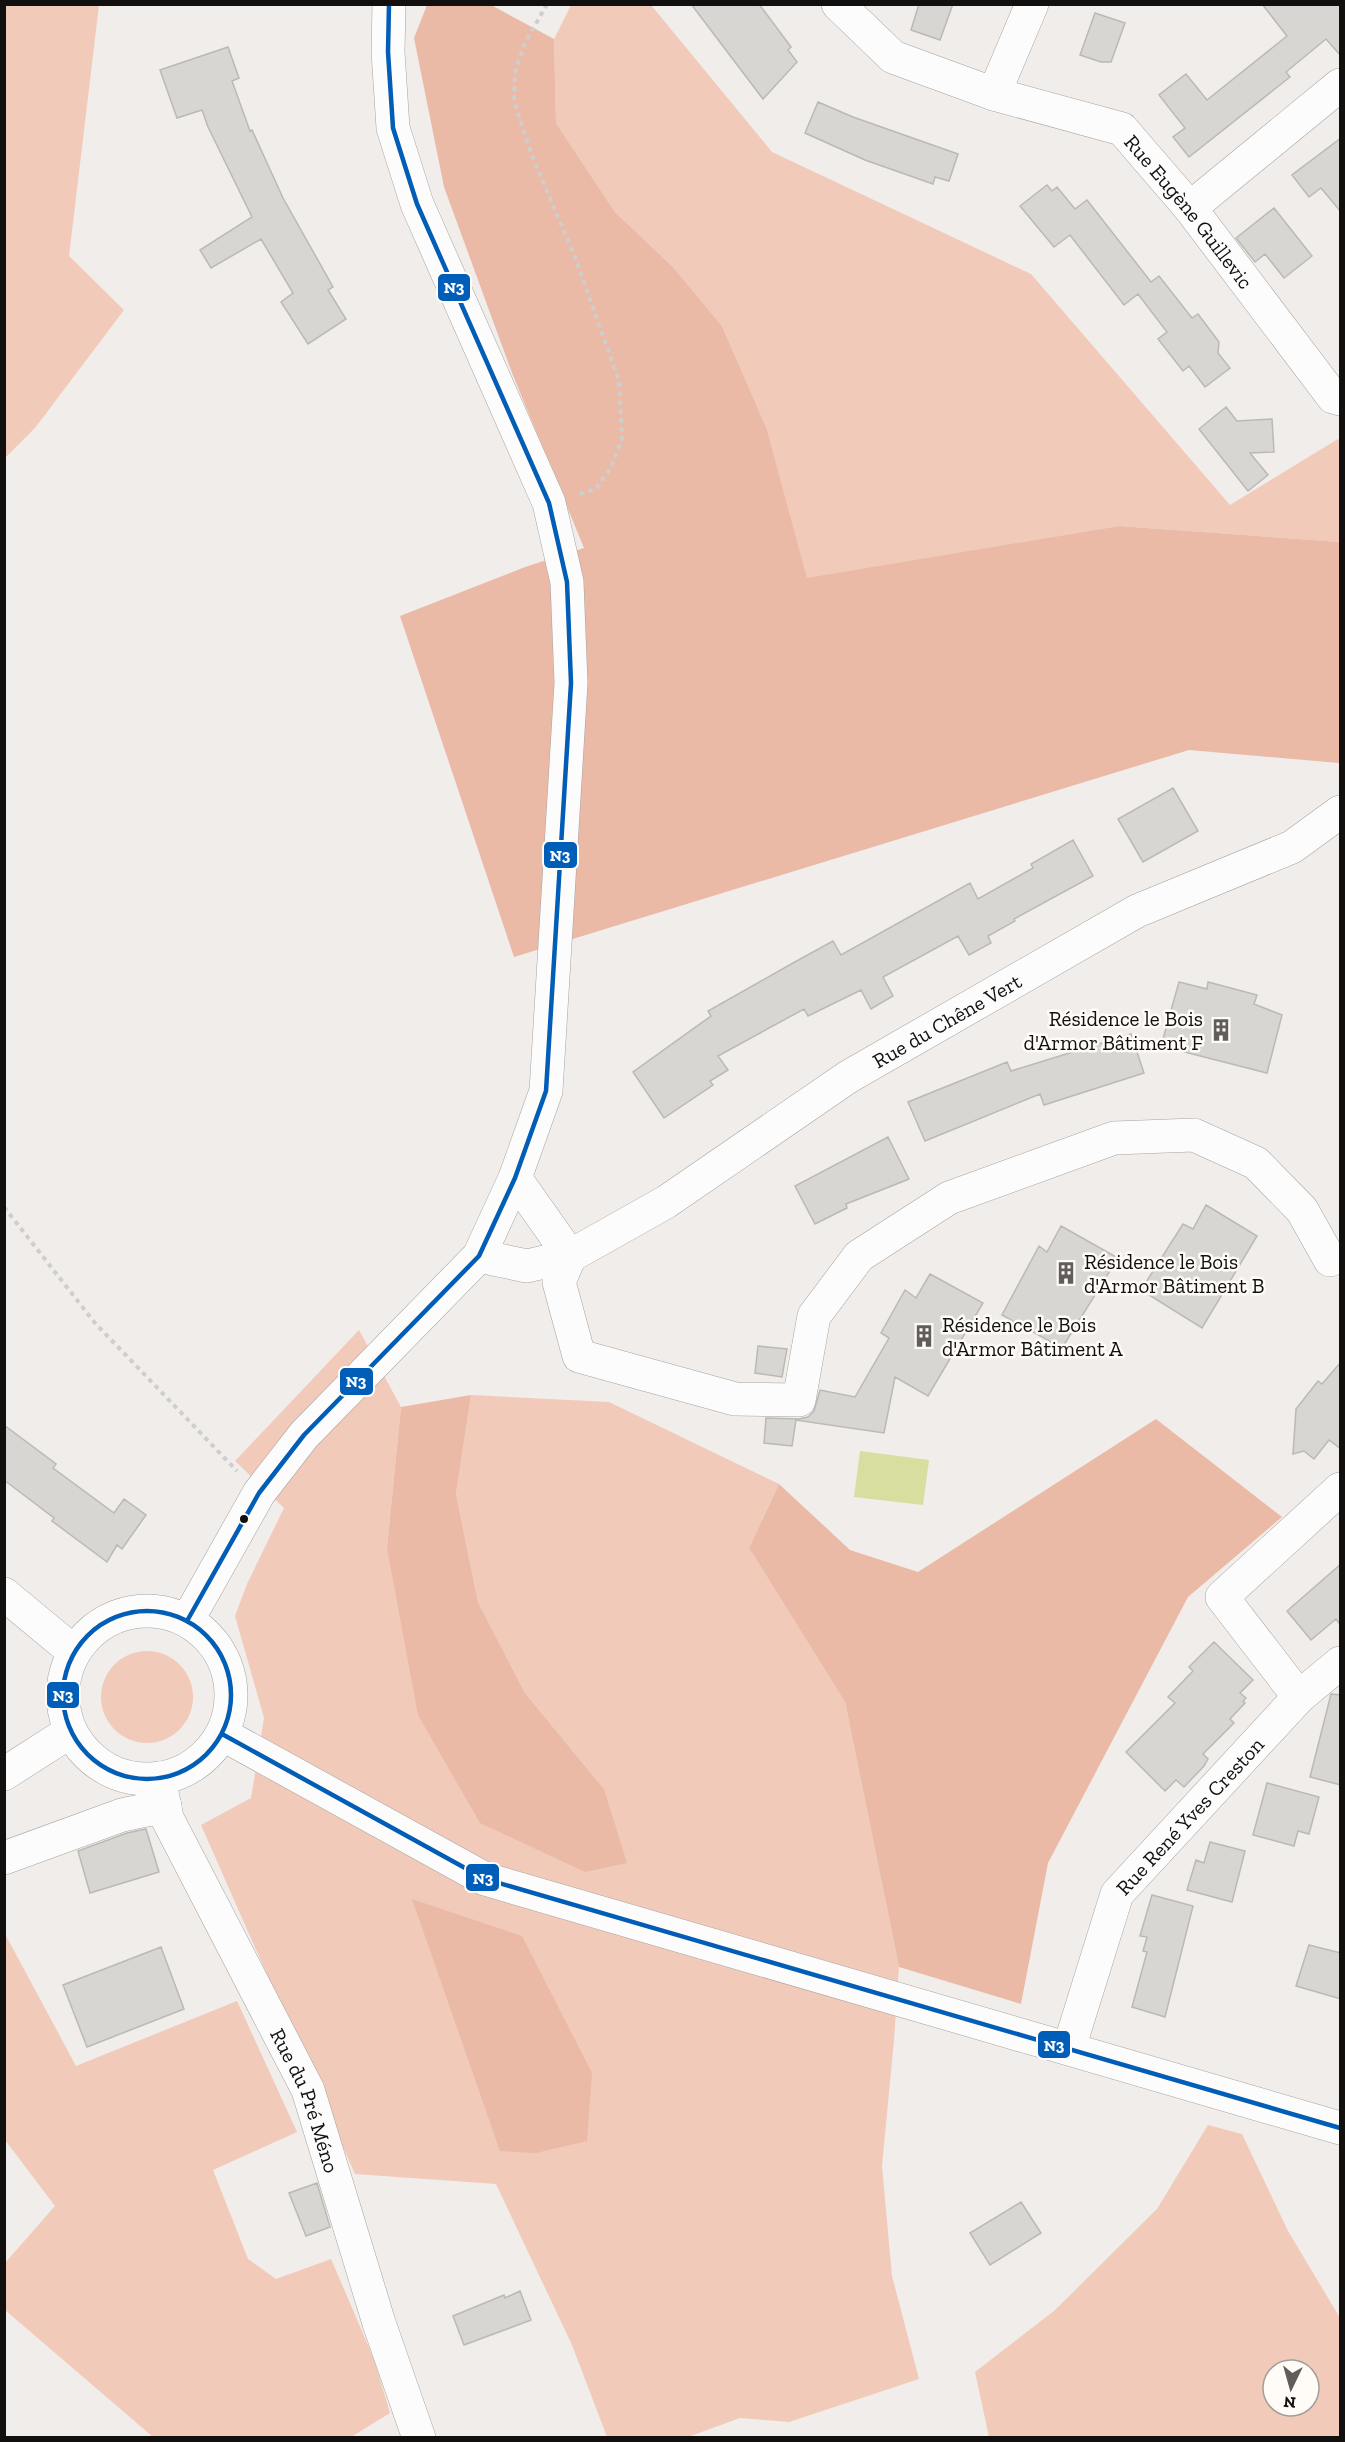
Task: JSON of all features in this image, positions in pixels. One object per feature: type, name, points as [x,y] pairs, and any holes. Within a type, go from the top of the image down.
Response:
[{"type":"street","points":[[187,1621],[259,1493],[304,1435],[479,1256],[515,1178],[546,1091],[571,683],[567,582],[549,503],[417,204],[393,128],[388,52],[390,4]]},
{"type":"street","name":"Rue Eugène Guillevic","points":[[837,4],[893,57],[994,94],[1122,129],[1190,208],[1334,397],[1341,399]]},
{"type":"street","points":[[994,94],[1032,4]]},
{"type":"street","points":[[1190,208],[1341,85]]},
{"type":"street","name":"Rue du Chêne Vert","points":[[479,1256],[527,1266],[570,1256],[666,1202],[858,1071],[1137,911],[1292,847],[1341,812]]},
{"type":"street","points":[[515,1178],[570,1256],[559,1282],[579,1356],[735,1399],[799,1400],[814,1316],[859,1256],[949,1198],[1114,1138],[1194,1135],[1256,1163],[1302,1210],[1330,1260]]},
{"type":"street","points":[[1299,1697],[1222,1597],[1341,1489]]},
{"type":"street","points":[[4,1594],[74,1652]]},
{"type":"street","points":[[4,1858],[122,1815],[162,1792],[185,1770],[207,1755],[222,1734],[231,1709],[232,1685],[225,1662],[213,1642],[187,1621],[168,1613],[141,1610],[115,1617],[92,1631],[74,1652],[64,1677],[63,1705],[71,1731],[87,1754],[110,1770],[136,1778],[162,1792]]},
{"type":"street","name":"Rue René Yves Creston","points":[[1069,2048],[1117,1894],[1299,1697],[1341,1663]]},
{"type":"street","points":[[4,1774],[71,1731]]},
{"type":"street","points":[[222,1734],[485,1879],[1341,2128]]},
{"type":"street","name":"Rue du Pré Méno","points":[[162,1792],[167,1818],[308,2090],[379,2322],[418,2438]]},
{"type":"path","points":[[547,4],[525,43],[515,72],[514,101],[532,156],[575,256],[619,381],[622,439],[611,467],[596,489],[549,503]]},
{"type":"path","points":[[4,1207],[95,1323],[259,1493]]},
{"type":"shaded area","points":[[5,4],[99,5],[69,256],[124,310],[35,428],[5,458]]},
{"type":"shaded area","points":[[427,5],[491,5],[554,39],[556,123],[615,212],[673,267],[722,326],[767,430],[807,578],[1119,526],[1340,542],[1339,763],[1189,750],[514,957],[400,616],[525,567],[584,548],[512,373],[444,187],[414,38]]},
{"type":"shaded area","points":[[571,5],[651,5],[772,152],[1031,274],[1230,505],[1338,439],[1340,442],[1340,542],[1119,526],[807,579],[767,431],[722,326],[673,267],[615,212],[556,123],[554,39]]},
{"type":"shaded area","points":[[359,1330],[401,1407],[387,1548],[604,1789],[525,1693],[478,1602],[456,1494],[471,1395],[609,1402],[779,1484],[749,1548],[845,1702],[899,1967],[882,2166],[892,2276],[919,2379],[789,2422],[740,2418],[688,2437],[607,2437],[572,2345],[496,2184],[355,2174],[201,1825],[251,1798],[264,1718],[235,1616],[247,1584],[284,1508],[235,1461]]},
{"type":"shaded area","points":[[471,1395],[456,1494],[478,1602],[525,1693],[604,1789],[627,1863],[585,1872],[480,1823],[418,1715],[387,1548],[401,1407]]},
{"type":"shaded area","points":[[1156,1419],[1282,1517],[1188,1597],[1048,1863],[1021,2004],[899,1967],[845,1702],[749,1548],[779,1484],[850,1550],[918,1572]]},
{"type":"shaded area","points":[[860,1451],[929,1460],[923,1505],[854,1497]]},
{"type":"shaded area","points":[[147,1651],[165,1654],[180,1664],[190,1679],[193,1697],[190,1715],[180,1730],[165,1740],[147,1743],[129,1740],[114,1730],[104,1715],[101,1697],[104,1679],[114,1664],[129,1654]]},
{"type":"shaded area","points":[[412,1899],[522,1936],[592,2073],[587,2141],[536,2153],[500,2151]]},
{"type":"shaded area","points":[[4,1932],[76,2066],[237,2001],[297,2132],[213,2170],[248,2259],[276,2279],[331,2259],[374,2359],[390,2413],[351,2437],[153,2437],[5,2310],[5,2263],[55,2206],[5,2140]]},
{"type":"shaded area","points":[[1208,2125],[1242,2134],[1288,2231],[1340,2318],[1340,2437],[989,2437],[975,2372],[1054,2311],[1157,2209]]},
{"type":"building","points":[[691,4],[759,4],[791,47],[788,50],[797,62],[763,99]]},
{"type":"building","points":[[919,4],[953,4],[940,40],[911,30]]},
{"type":"building","points":[[1262,4],[1341,4],[1341,56],[1326,39],[1286,72],[1290,77],[1189,157],[1173,137],[1185,128],[1159,95],[1186,74],[1207,100],[1287,36]]},
{"type":"building","points":[[1095,13],[1125,23],[1111,62],[1101,62],[1080,55]]},
{"type":"building","points":[[228,47],[239,78],[232,81],[250,131],[252,130],[283,198],[333,287],[328,290],[346,319],[308,344],[281,302],[293,293],[261,239],[211,268],[200,250],[252,217],[202,110],[177,118],[160,70]]},
{"type":"building","points":[[818,102],[853,117],[958,154],[949,181],[935,177],[933,184],[865,160],[805,133]]},
{"type":"building","points":[[1341,138],[1341,212],[1321,188],[1309,197],[1292,175]]},
{"type":"building","points":[[1047,185],[1052,191],[1057,187],[1075,209],[1087,200],[1151,282],[1159,276],[1192,318],[1198,314],[1219,342],[1218,353],[1230,368],[1205,387],[1189,366],[1183,371],[1158,339],[1167,332],[1138,294],[1124,305],[1070,235],[1054,247],[1020,206]]},
{"type":"building","points":[[1274,208],[1312,256],[1284,278],[1265,254],[1255,262],[1236,238]]},
{"type":"building","points":[[1226,407],[1237,421],[1272,419],[1274,452],[1250,453],[1268,475],[1248,491],[1199,429]]},
{"type":"building","points":[[1173,788],[1198,831],[1143,862],[1118,819]]},
{"type":"building","points":[[1073,840],[1093,876],[1014,919],[1015,921],[988,936],[991,943],[969,955],[958,936],[883,977],[893,996],[871,1009],[861,990],[808,1016],[804,1009],[718,1056],[728,1070],[710,1081],[713,1085],[664,1118],[633,1072],[711,1016],[708,1011],[833,941],[841,955],[970,883],[978,899],[1033,868],[1031,864]]},
{"type":"building","name":"Résidence le Bois d'Armor Bâtiment F","points":[[1179,982],[1207,989],[1208,982],[1257,995],[1254,1004],[1282,1015],[1267,1073],[1161,1046]]},
{"type":"building","points":[[1131,1034],[1144,1073],[1044,1105],[1040,1094],[925,1141],[908,1102],[1007,1062],[1011,1071]]},
{"type":"building","points":[[888,1137],[909,1179],[846,1204],[847,1208],[815,1224],[795,1186]]},
{"type":"building","points":[[1206,1205],[1257,1236],[1202,1328],[1141,1290],[1183,1224],[1193,1229]]},
{"type":"building","name":"Résidence le Bois d'Armor Bâtiment B","points":[[1061,1226],[1118,1258],[1062,1348],[1002,1315],[1039,1246],[1047,1252]]},
{"type":"building","name":"Résidence le Bois d'Armor Bâtiment A","points":[[930,1274],[983,1303],[928,1396],[895,1377],[884,1433],[796,1420],[792,1446],[764,1443],[766,1418],[808,1417],[814,1411],[820,1390],[855,1397],[889,1338],[881,1333],[905,1290],[916,1298]]},
{"type":"building","points":[[758,1346],[787,1349],[782,1377],[755,1373]]},
{"type":"building","points":[[1341,1362],[1341,1449],[1329,1440],[1314,1459],[1304,1451],[1293,1454],[1296,1409],[1318,1381],[1322,1384]]},
{"type":"building","points":[[4,1425],[56,1464],[53,1468],[114,1513],[124,1499],[146,1515],[122,1549],[117,1545],[107,1562],[52,1521],[54,1518],[4,1480]]},
{"type":"building","points":[[1341,1564],[1341,1626],[1336,1619],[1311,1640],[1287,1611]]},
{"type":"building","points":[[1214,1642],[1253,1680],[1240,1693],[1246,1698],[1243,1701],[1245,1703],[1230,1719],[1234,1723],[1203,1754],[1208,1759],[1204,1766],[1184,1787],[1176,1780],[1165,1791],[1126,1752],[1175,1703],[1168,1697],[1193,1671],[1189,1667]]},
{"type":"building","points":[[1331,1694],[1341,1695],[1341,1785],[1310,1777]]},
{"type":"building","points":[[1267,1783],[1319,1797],[1309,1834],[1298,1831],[1294,1846],[1253,1835]]},
{"type":"building","points":[[146,1829],[159,1872],[90,1893],[78,1851],[127,1833]]},
{"type":"building","points":[[1210,1842],[1245,1851],[1232,1902],[1187,1890],[1196,1860],[1204,1863]]},
{"type":"building","points":[[1152,1895],[1193,1906],[1165,2017],[1132,2007],[1147,1952],[1143,1951],[1147,1937],[1140,1936]]},
{"type":"building","points":[[1309,1945],[1341,1953],[1341,1999],[1296,1986]]},
{"type":"building","points":[[161,1947],[184,2009],[87,2047],[63,1985]]},
{"type":"building","points":[[317,2183],[330,2227],[306,2236],[289,2193]]},
{"type":"building","points":[[1021,2202],[1041,2233],[990,2265],[970,2233]]},
{"type":"building","points":[[520,2291],[531,2320],[464,2345],[453,2316],[504,2295],[505,2298]]},
{"type":"transit line","name":"N3","points":[[187,1621],[259,1493],[304,1435],[479,1256],[515,1178],[546,1091],[571,683],[567,582],[549,503],[417,204],[393,128],[388,52],[389,4]]},
{"type":"transit line","name":"N3","points":[[147,1611],[179,1618],[194,1625],[206,1636],[217,1648],[224,1663],[231,1695],[224,1727],[217,1742],[206,1754],[194,1765],[179,1772],[147,1779],[115,1772],[100,1765],[88,1754],[77,1742],[70,1727],[63,1695],[70,1663],[77,1648],[88,1636],[100,1625],[115,1618],[147,1611]]},
{"type":"transit line","name":"N3","points":[[222,1734],[485,1879],[1340,2128]]},
{"type":"place","name":"Résidence le Bois d'Armor Bâtiment F","points":[[1221,1030]]},
{"type":"place","name":"Résidence le Bois d'Armor Bâtiment B","points":[[1066,1273]]},
{"type":"place","name":"Résidence le Bois d'Armor Bâtiment A","points":[[924,1336]]}]
